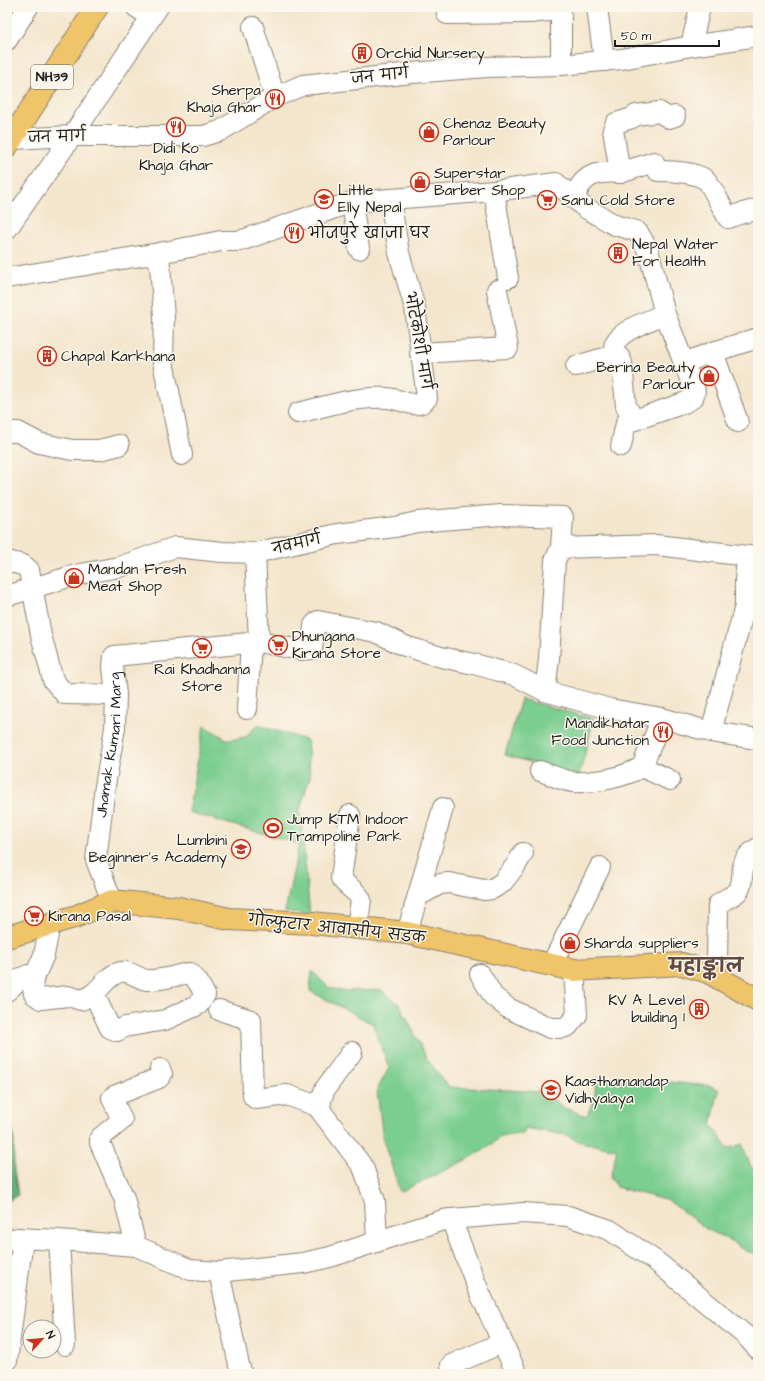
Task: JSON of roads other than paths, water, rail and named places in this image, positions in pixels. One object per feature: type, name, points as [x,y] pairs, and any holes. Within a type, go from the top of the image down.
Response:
[{"type":"main road","name":"NH39","points":[[10,142],[97,7]]},
{"type":"main road","name":"गोल्फुटार आवासीय सडक","points":[[7,937],[77,916],[112,901],[179,908],[229,919],[312,923],[407,933],[574,970],[682,964],[708,972],[758,1000]]},
{"type":"street","points":[[7,40],[28,7]]},
{"type":"street","points":[[446,7],[447,14],[558,10],[560,12],[561,65]]},
{"type":"street","points":[[597,7],[604,61]]},
{"type":"street","points":[[691,46],[700,7]]},
{"type":"street","points":[[7,229],[72,136],[149,10]]},
{"type":"street","points":[[253,27],[275,97]]},
{"type":"street","name":"जन मार्ग","points":[[10,142],[72,136],[203,136],[220,131],[275,97],[303,85],[412,73],[487,67],[561,65],[604,61],[758,36]]},
{"type":"street","points":[[620,173],[615,142],[615,132],[613,130],[616,123],[632,118],[636,115],[658,112],[669,118],[675,116]]},
{"type":"street","points":[[574,198],[582,182],[594,174],[608,172],[620,173],[654,162],[658,171],[696,175],[707,181],[728,218],[758,209]]},
{"type":"street","points":[[7,278],[240,238],[352,202],[494,191],[556,183],[584,207],[615,225],[636,231],[639,234],[648,250],[665,314],[695,391],[693,398],[684,403],[626,423],[621,446]]},
{"type":"street","points":[[420,353],[508,348],[494,191]]},
{"type":"street","name":"भोटेकोशी मार्ग","points":[[298,413],[352,400],[388,398],[418,405],[424,402],[427,398],[415,308],[399,253],[390,199]]},
{"type":"street","points":[[352,202],[359,249]]},
{"type":"street","points":[[159,253],[164,317],[163,362],[182,455]]},
{"type":"street","points":[[576,366],[607,357],[613,353],[615,343],[624,333],[640,324],[665,314]]},
{"type":"street","points":[[683,359],[713,352],[758,338]]},
{"type":"street","points":[[713,352],[738,422]]},
{"type":"street","points":[[613,353],[620,358],[622,363],[626,406],[634,420]]},
{"type":"street","points":[[7,432],[18,432],[39,443],[72,450],[100,450],[119,445]]},
{"type":"street","name":"नवमार्ग","points":[[7,596],[32,587],[75,575],[119,567],[175,547],[222,552],[255,553],[337,534],[395,527],[417,522],[501,515],[563,517],[561,548]]},
{"type":"street","points":[[545,691],[550,659],[555,560],[561,548],[657,545],[753,556],[745,582],[751,607],[711,732]]},
{"type":"street","points":[[247,709],[255,642],[255,553]]},
{"type":"street","points":[[7,561],[23,564],[29,570],[41,635],[53,680],[65,694],[116,695]]},
{"type":"street","points":[[255,642],[300,650],[312,649],[314,625],[318,621],[332,623],[376,632],[405,646],[441,657],[514,675],[545,691],[610,709],[662,718],[711,732],[758,739]]},
{"type":"street","name":"Jhamak Kumari Marg","points":[[112,901],[96,860],[105,786],[115,728],[116,695],[113,667],[114,656],[255,642]]},
{"type":"street","points":[[540,771],[571,782],[607,779],[636,771],[642,767],[662,718]]},
{"type":"street","points":[[642,767],[670,780]]},
{"type":"street","points":[[407,933],[443,808]]},
{"type":"street","points":[[350,815],[341,878],[343,883],[360,896],[361,900],[357,928]]},
{"type":"street","points":[[708,972],[716,961],[718,905],[738,891],[741,885],[744,861],[748,855],[758,848]]},
{"type":"street","points":[[418,896],[440,884],[449,883],[484,890],[492,889],[502,883],[523,853]]},
{"type":"street","points":[[552,964],[600,867]]},
{"type":"street","points":[[32,982],[44,955],[50,924]]},
{"type":"street","points":[[480,974],[493,996],[508,1008],[550,1028],[562,1028],[568,1026],[577,1015],[574,970]]},
{"type":"street","points":[[7,991],[21,978],[28,975],[32,982],[34,994],[41,999],[68,996],[81,1000],[94,994],[105,982],[116,973],[122,971],[145,980],[164,979],[178,975],[190,974],[198,982],[205,995],[198,1005],[165,1020],[125,1027],[117,1031],[110,1028],[94,994]]},
{"type":"street","points":[[219,1010],[251,1020],[253,1096],[256,1099],[287,1094],[317,1106],[362,1167],[375,1201],[376,1242]]},
{"type":"street","points":[[320,1110],[321,1100],[325,1089],[352,1052]]},
{"type":"street","points":[[136,1246],[124,1198],[100,1143],[100,1138],[122,1120],[112,1098],[159,1078],[162,1074],[160,1069]]},
{"type":"street","points":[[7,1361],[15,1240],[59,1240],[136,1246],[191,1270],[219,1272],[303,1263],[330,1257],[451,1219],[524,1213],[568,1216],[610,1230],[656,1262],[745,1335],[758,1349]]},
{"type":"street","points":[[451,1219],[478,1289],[517,1374]]},
{"type":"street","points":[[59,1240],[65,1345]]},
{"type":"street","points":[[219,1272],[242,1374]]},
{"type":"street","points":[[451,1365],[502,1343]]},
{"type":"place","name":"Orchid Nursery","points":[[362,53]]},
{"type":"place","name":"Sherpa Khaja Ghar","points":[[275,99]]},
{"type":"place","name":"Didi Ko Khaja Ghar","points":[[176,127]]},
{"type":"place","name":"Chenaz Beauty Parlour","points":[[429,132]]},
{"type":"place","name":"Superstar Barber Shop","points":[[420,182]]},
{"type":"place","name":"Little Elly Nepal","points":[[324,199]]},
{"type":"place","name":"Sanu Cold Store","points":[[547,200]]},
{"type":"place","name":"भोजपुरे खाजा घर","points":[[294,233]]},
{"type":"place","name":"Nepal Water For Health","points":[[618,253]]},
{"type":"place","name":"Chapal Karkhana","points":[[47,356]]},
{"type":"place","name":"Berina Beauty Parlour","points":[[709,376]]},
{"type":"place","name":"Mandan Fresh Meat Shop","points":[[74,578]]},
{"type":"place","name":"Dhungana Kirana Store","points":[[278,645]]},
{"type":"place","name":"Rai Khadhanna Store","points":[[202,648]]},
{"type":"place","name":"Mandikhatar Food Junction","points":[[663,732]]},
{"type":"place","name":"Jump KTM Indoor Trampoline Park","points":[[273,828]]},
{"type":"place","name":"Lumbini Beginner's Academy","points":[[241,849]]},
{"type":"place","name":"Kirana Pasal","points":[[34,916]]},
{"type":"place","name":"Sharda suppliers","points":[[570,943]]},
{"type":"place","name":"KV A Level building 1","points":[[699,1009]]},
{"type":"place","name":"Kaasthamandap Vidhyalaya","points":[[551,1090]]},
{"type":"district","name":"महाङ्काल","points":[[706,966]]}]
